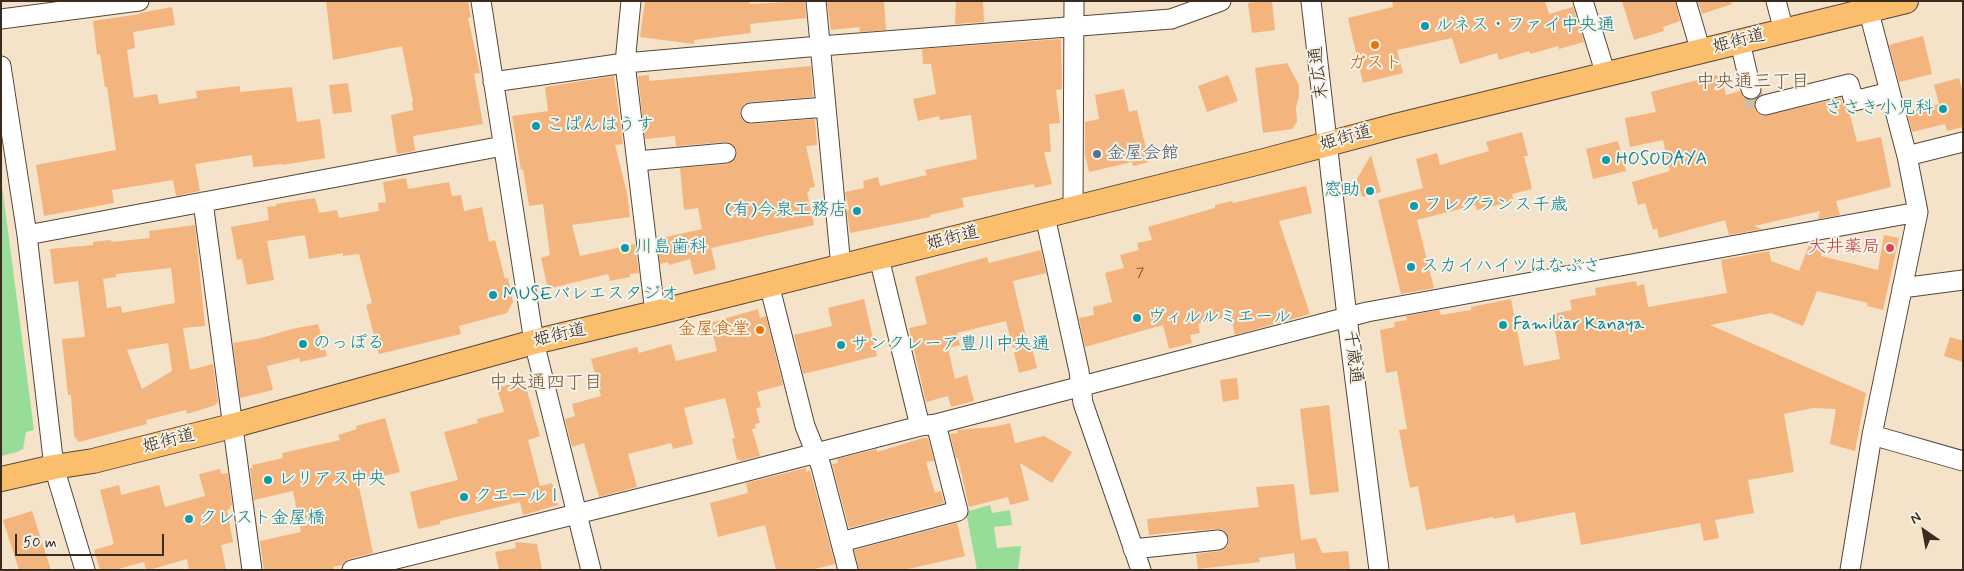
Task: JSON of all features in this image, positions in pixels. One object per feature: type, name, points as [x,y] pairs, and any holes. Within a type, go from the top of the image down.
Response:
[{"type":"main road","name":"姫街道","points":[[1,479],[54,467],[93,461],[232,426],[534,342],[1701,52],[1784,31],[1867,6],[1906,1]]},
{"type":"street","points":[[1,19],[139,1]]},
{"type":"street","points":[[481,1],[534,342],[591,570]]},
{"type":"street","points":[[631,1],[625,63],[655,313]]},
{"type":"street","points":[[816,1],[841,267]]},
{"type":"street","points":[[1073,209],[1074,1]]},
{"type":"street","points":[[493,82],[625,63],[1171,19],[1222,1]]},
{"type":"street","name":"末広通","points":[[1311,1],[1327,144]]},
{"type":"street","points":[[1583,1],[1606,75]]},
{"type":"street","points":[[1686,1],[1701,52]]},
{"type":"street","points":[[1776,1],[1784,31]]},
{"type":"street","points":[[1850,570],[1872,435],[1918,212],[1907,156],[1867,6]]},
{"type":"street","points":[[1740,42],[1751,89]]},
{"type":"street","points":[[1,66],[27,236],[54,467],[84,570]]},
{"type":"street","points":[[1765,105],[1849,84],[1854,101],[1890,92]]},
{"type":"street","points":[[751,113],[826,107]]},
{"type":"street","points":[[1907,156],[1963,142]]},
{"type":"street","name":"千歳通","points":[[1327,144],[1379,570]]},
{"type":"street","points":[[27,236],[503,146]]},
{"type":"street","points":[[637,161],[726,153]]},
{"type":"street","points":[[203,202],[252,570]]},
{"type":"street","points":[[352,570],[1347,317],[1918,212]]},
{"type":"street","points":[[1045,216],[1079,371],[1082,402],[1141,570]]},
{"type":"street","points":[[841,542],[958,511],[928,425],[878,258]]},
{"type":"street","points":[[1902,288],[1963,280]]},
{"type":"street","points":[[770,284],[805,426],[821,466],[848,570]]},
{"type":"street","points":[[1872,435],[1963,461]]},
{"type":"street","points":[[1133,549],[1218,540]]},
{"type":"green space","points":[[1,178],[34,430],[26,432],[23,449],[1,456]]},
{"type":"green space","points":[[990,505],[992,513],[1010,510],[1012,525],[994,527],[997,548],[1021,546],[1018,570],[977,570],[966,512]]},
{"type":"building","points":[[326,1],[468,1],[471,17],[468,18],[480,73],[474,74],[483,124],[413,136],[415,151],[397,154],[391,115],[413,110],[402,46],[333,60]]},
{"type":"building","points":[[645,1],[749,1],[750,4],[805,1],[806,18],[750,24],[751,33],[694,40],[694,44],[640,37]]},
{"type":"building","points":[[827,1],[884,1],[886,30],[860,32],[859,27],[831,30]]},
{"type":"building","points":[[956,1],[983,1],[984,22],[955,24]]},
{"type":"building","points":[[1272,1],[1275,30],[1252,33],[1248,3]]},
{"type":"building","points":[[1392,1],[1545,1],[1549,14],[1573,7],[1584,42],[1559,49],[1558,46],[1530,54],[1529,51],[1499,60],[1497,53],[1460,64],[1452,38],[1397,50],[1403,73],[1363,83],[1348,18],[1393,7]]},
{"type":"building","points":[[1622,1],[1675,1],[1680,21],[1663,27],[1664,31],[1634,40]]},
{"type":"building","points":[[1698,1],[1731,1],[1732,4],[1702,14]]},
{"type":"building","points":[[172,7],[175,25],[133,32],[135,48],[127,50],[134,98],[157,94],[159,104],[197,98],[196,91],[240,86],[240,92],[292,87],[297,122],[320,119],[325,158],[283,165],[253,167],[252,155],[195,164],[200,191],[176,196],[173,180],[112,190],[114,203],[44,216],[36,165],[116,150],[107,87],[105,87],[100,54],[97,55],[93,21]]},
{"type":"building","points":[[1923,36],[1932,74],[1899,82],[1889,45]]},
{"type":"building","points":[[1061,39],[1062,89],[1056,90],[1060,123],[1049,124],[1051,152],[1044,152],[1052,184],[1035,188],[1034,184],[962,198],[964,207],[930,215],[930,217],[850,233],[847,211],[849,210],[845,192],[864,188],[863,181],[878,177],[880,186],[927,175],[925,170],[977,159],[971,115],[940,120],[939,116],[918,121],[913,99],[936,94],[931,64],[923,64],[922,49]]},
{"type":"building","points":[[1287,63],[1299,85],[1296,108],[1297,122],[1292,129],[1263,133],[1255,68]]},
{"type":"building","points":[[811,66],[813,97],[750,102],[744,104],[740,113],[742,120],[751,124],[815,119],[817,145],[806,146],[815,187],[809,188],[810,191],[807,192],[814,225],[711,248],[716,269],[694,275],[690,259],[669,265],[668,262],[660,264],[657,239],[702,229],[698,208],[684,210],[680,168],[727,164],[736,158],[737,152],[731,143],[725,142],[676,146],[675,136],[645,139],[638,76],[649,75],[649,81]]},
{"type":"building","points":[[1721,74],[1726,95],[1740,91],[1747,100],[1756,99],[1754,108],[1762,116],[1841,98],[1843,105],[1849,111],[1857,142],[1881,137],[1891,187],[1836,201],[1840,215],[1818,219],[1820,211],[1754,226],[1762,229],[1729,235],[1725,220],[1659,238],[1657,228],[1653,230],[1645,203],[1638,205],[1632,182],[1670,171],[1663,140],[1630,147],[1625,118],[1656,112],[1651,92]]},
{"type":"building","points":[[1228,75],[1238,101],[1207,112],[1198,86]]},
{"type":"building","points":[[614,76],[623,144],[615,145],[627,193],[630,217],[572,225],[580,256],[635,244],[639,273],[610,281],[608,274],[548,289],[541,258],[550,255],[543,204],[529,206],[512,116],[548,111],[545,87]]},
{"type":"building","name":"ささき小児科","points":[[1959,78],[1963,93],[1963,127],[1947,131],[1945,124],[1912,132],[1907,113],[1939,104],[1934,85]]},
{"type":"building","points":[[348,83],[352,112],[333,114],[329,85]]},
{"type":"building","points":[[1124,89],[1129,112],[1137,110],[1149,162],[1133,166],[1132,162],[1089,172],[1085,154],[1085,122],[1099,119],[1095,95]]},
{"type":"building","points":[[1522,132],[1528,156],[1524,156],[1532,189],[1512,194],[1514,201],[1477,210],[1475,205],[1417,220],[1434,288],[1401,294],[1378,200],[1423,188],[1416,159],[1437,153],[1440,165],[1489,151],[1486,142]]},
{"type":"building","name":"HOSODAYA","points":[[1618,141],[1626,171],[1593,179],[1586,149]]},
{"type":"building","points":[[1371,155],[1381,192],[1362,197],[1357,179]]},
{"type":"building","points":[[406,178],[408,189],[449,182],[452,196],[461,195],[464,211],[482,207],[489,242],[495,240],[505,279],[508,278],[513,302],[507,313],[459,326],[461,334],[379,354],[366,305],[372,303],[359,254],[343,256],[343,253],[309,259],[305,235],[267,241],[274,280],[247,285],[242,259],[237,260],[231,227],[269,220],[267,207],[315,198],[319,213],[337,210],[339,218],[379,211],[378,203],[386,202],[383,182]]},
{"type":"building","points":[[1306,186],[1312,213],[1279,221],[1310,314],[1235,335],[1231,316],[1198,324],[1200,333],[1190,335],[1192,343],[1169,349],[1163,325],[1085,347],[1079,318],[1094,315],[1093,307],[1112,302],[1105,273],[1124,268],[1120,255],[1139,250],[1137,243],[1152,240],[1148,227],[1215,208],[1215,205],[1232,201],[1233,203]]},
{"type":"building","points":[[195,225],[205,326],[183,328],[190,370],[213,364],[218,403],[187,414],[186,410],[146,420],[147,424],[79,442],[74,436],[71,395],[68,395],[62,339],[85,337],[78,281],[54,284],[50,249],[93,245],[93,242],[111,240],[112,242],[150,238],[149,231]],"holes":[[[171,268],[175,303],[122,313],[121,306],[107,308],[103,279],[116,277],[116,274]],[[168,343],[172,371],[142,389],[127,350]]]},
{"type":"building","points":[[1884,235],[1899,238],[1883,310],[1867,306],[1868,303],[1817,291],[1803,326],[1771,313],[1710,325],[1866,393],[1855,451],[1830,444],[1836,409],[1813,408],[1784,414],[1794,472],[1748,480],[1754,513],[1715,520],[1719,538],[1704,541],[1700,523],[1581,545],[1575,512],[1516,523],[1514,515],[1493,519],[1493,517],[1426,530],[1418,486],[1410,488],[1399,430],[1407,429],[1397,371],[1386,373],[1380,330],[1395,327],[1394,322],[1407,320],[1406,316],[1439,310],[1441,315],[1471,310],[1471,307],[1511,299],[1524,366],[1560,359],[1552,314],[1572,310],[1570,300],[1596,295],[1595,288],[1636,281],[1637,286],[1644,284],[1648,307],[1727,293],[1721,260],[1769,251],[1771,261],[1799,271],[1809,245],[1823,250],[1821,256],[1878,270]]},
{"type":"building","points":[[1041,250],[1046,273],[1013,281],[1027,341],[1030,340],[1037,368],[1019,373],[1006,321],[957,333],[960,345],[948,348],[955,379],[967,375],[974,401],[951,407],[948,396],[926,402],[909,328],[927,324],[915,277],[987,257],[989,263]]},
{"type":"building","name":"サンクレーア豊川中央通","points":[[864,299],[877,356],[803,374],[794,335],[832,326],[828,308]]},
{"type":"building","points":[[758,309],[760,318],[766,316],[783,385],[757,392],[761,407],[756,408],[760,423],[755,424],[756,428],[752,429],[760,456],[737,460],[732,439],[735,438],[725,398],[684,408],[693,444],[673,449],[671,443],[628,454],[637,487],[599,497],[584,443],[572,447],[565,419],[575,416],[572,404],[601,396],[591,359],[637,347],[639,353],[671,344],[676,361],[717,351],[710,323]]},
{"type":"building","points":[[318,324],[327,356],[300,362],[299,358],[267,366],[273,390],[240,398],[233,343]]},
{"type":"building","points":[[1950,337],[1963,341],[1963,362],[1944,356]]},
{"type":"building","points":[[1237,378],[1239,399],[1223,402],[1220,380]]},
{"type":"building","points":[[524,380],[540,436],[528,440],[540,486],[552,483],[558,505],[523,515],[520,502],[440,521],[440,524],[418,529],[410,492],[458,480],[444,432],[478,423],[477,419],[504,412],[497,388]]},
{"type":"building","points":[[1329,405],[1339,492],[1310,495],[1300,409]]},
{"type":"building","points":[[385,418],[400,472],[358,482],[373,553],[349,559],[342,565],[333,567],[334,570],[264,570],[260,541],[301,532],[293,491],[254,500],[250,468],[253,468],[252,465],[283,458],[282,453],[340,440],[338,435],[357,429],[356,426]]},
{"type":"building","points":[[1010,423],[1015,443],[1044,436],[1072,452],[1052,483],[1020,463],[1029,500],[1010,505],[1008,497],[969,507],[958,458],[956,458],[950,434],[958,433],[957,430],[993,427]]},
{"type":"building","points":[[928,438],[934,461],[926,462],[935,493],[941,491],[944,503],[849,528],[832,464],[838,463],[837,459],[877,449],[877,452]]},
{"type":"building","points":[[806,468],[806,472],[810,470],[835,564],[811,570],[776,570],[765,525],[718,537],[710,503],[748,493],[746,483]]},
{"type":"building","points":[[220,469],[221,474],[228,473],[232,505],[227,510],[233,542],[221,545],[226,570],[189,570],[187,559],[149,570],[146,570],[144,562],[115,570],[100,570],[94,550],[114,544],[100,490],[119,485],[121,495],[159,485],[165,507],[205,496],[199,474]]},
{"type":"building","points":[[1294,484],[1301,540],[1316,538],[1322,553],[1348,551],[1350,570],[1296,570],[1294,553],[1259,558],[1260,562],[1198,569],[1196,554],[1220,551],[1228,545],[1229,538],[1223,530],[1193,530],[1149,535],[1147,519],[1259,507],[1256,487]]},
{"type":"building","points":[[32,511],[51,570],[19,570],[3,520]]},
{"type":"building","points":[[957,523],[965,556],[904,570],[859,570],[854,550]]},
{"type":"building","points":[[515,542],[537,544],[542,570],[499,570],[495,552],[516,548]]},
{"type":"tunnel","points":[[1751,89],[1756,108],[1765,105]]},
{"type":"place","name":"ルネス・ファイ中央通","points":[[1425,26]]},
{"type":"place","name":"ガスト","points":[[1375,45]]},
{"type":"place","name":"ささき小児科","points":[[1943,109]]},
{"type":"place","name":"こぱんはうす","points":[[536,126]]},
{"type":"place","name":"金屋会館","points":[[1097,154]]},
{"type":"place","name":"HOSODAYA","points":[[1606,160]]},
{"type":"place","name":"窓助","points":[[1370,191]]},
{"type":"place","name":"フレグランス千歳","points":[[1414,206]]},
{"type":"place","name":"(有)今泉工務店","points":[[857,211]]},
{"type":"place","name":"川島歯科","points":[[625,248]]},
{"type":"place","name":"大井薬局","points":[[1890,248]]},
{"type":"place","name":"スカイハイツはなぶさ","points":[[1411,267]]},
{"type":"place","name":"MUSEバレエスタジオ","points":[[493,295]]},
{"type":"place","name":"ヴィルルミエール","points":[[1137,318]]},
{"type":"place","name":"Familiar Kanaya","points":[[1503,325]]},
{"type":"place","name":"金屋食堂","points":[[760,330]]},
{"type":"place","name":"のっぽる","points":[[303,344]]},
{"type":"place","name":"サンクレーア豊川中央通","points":[[841,345]]},
{"type":"place","name":"レリアス中央","points":[[268,480]]},
{"type":"place","name":"クエールＩ","points":[[464,497]]},
{"type":"place","name":"クレスト金屋橋","points":[[189,519]]},
{"type":"district","name":"中央通三丁目","points":[[1753,83]]},
{"type":"district","name":"中央通四丁目","points":[[546,384]]}]
